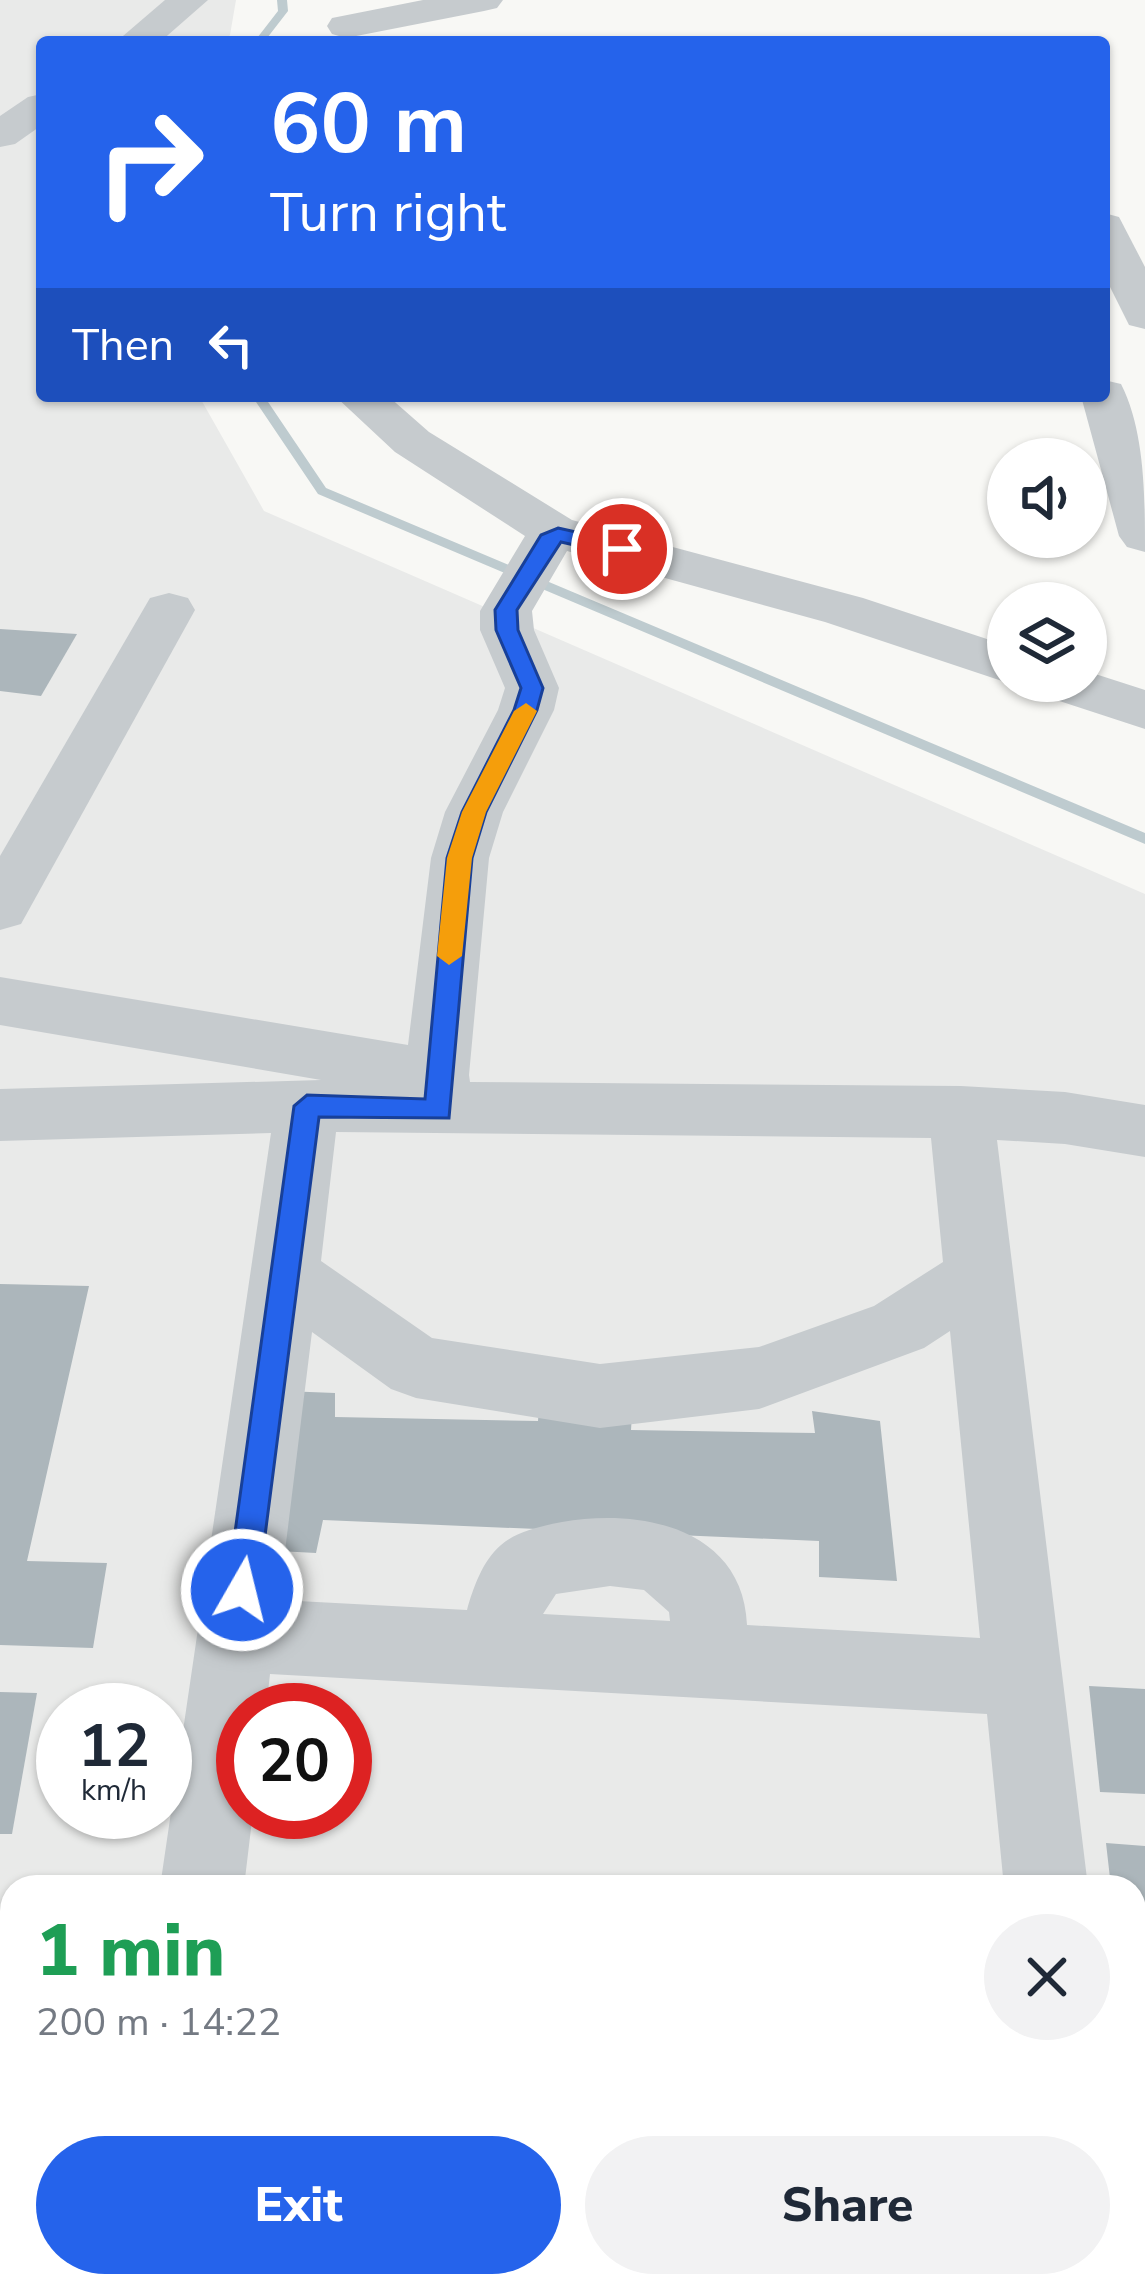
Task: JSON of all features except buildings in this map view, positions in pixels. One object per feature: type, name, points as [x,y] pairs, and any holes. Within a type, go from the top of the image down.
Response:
[{"type":"street","points":[[144,36],[189,0]]},
{"type":"street","points":[[340,23],[484,0]]},
{"type":"street","points":[[0,135],[36,110]]},
{"type":"street","points":[[1110,239],[1145,315]]},
{"type":"street","points":[[1110,370],[1145,369]]},
{"type":"street","points":[[366,402],[537,561],[844,610],[987,658]]},
{"type":"street","points":[[1106,402],[1145,536]]},
{"type":"street","points":[[438,1093],[460,858],[474,812],[526,710],[532,688],[507,630],[537,561]]},
{"type":"street","points":[[0,908],[169,610]]},
{"type":"street","points":[[1107,697],[1145,710]]},
{"type":"street","points":[[0,1001],[438,1093]]},
{"type":"street","points":[[0,1115],[307,1106],[438,1093],[961,1112],[1064,1118],[1145,1131]]},
{"type":"street","points":[[204,1875],[307,1106]]},
{"type":"street","points":[[961,1112],[1045,1875]]},
{"type":"street","points":[[285,1274],[416,1367],[600,1396],[759,1378],[899,1327],[979,1275]]},
{"type":"street","points":[[501,1650],[503,1613],[513,1588],[535,1564],[598,1550],[658,1556],[688,1574],[708,1610],[705,1661]]},
{"type":"street","points":[[236,1635],[1023,1678]]},
{"type":"shaded area","points":[[0,0],[236,0],[229,36],[36,36],[36,402],[202,402],[264,511],[1145,894],[1145,1875],[0,1875]]},
{"type":"waterway","points":[[264,36],[283,11],[282,0]]},
{"type":"waterway","points":[[262,402],[322,491],[1145,839]]},
{"type":"slow traffic","points":[[449,956],[460,858],[474,812],[526,711]]},
{"type":"route","points":[[242,1590],[307,1106],[440,1110],[437,1076],[460,858],[474,812],[526,710],[532,688],[507,630],[506,610],[548,539],[558,534],[622,549]]}]
